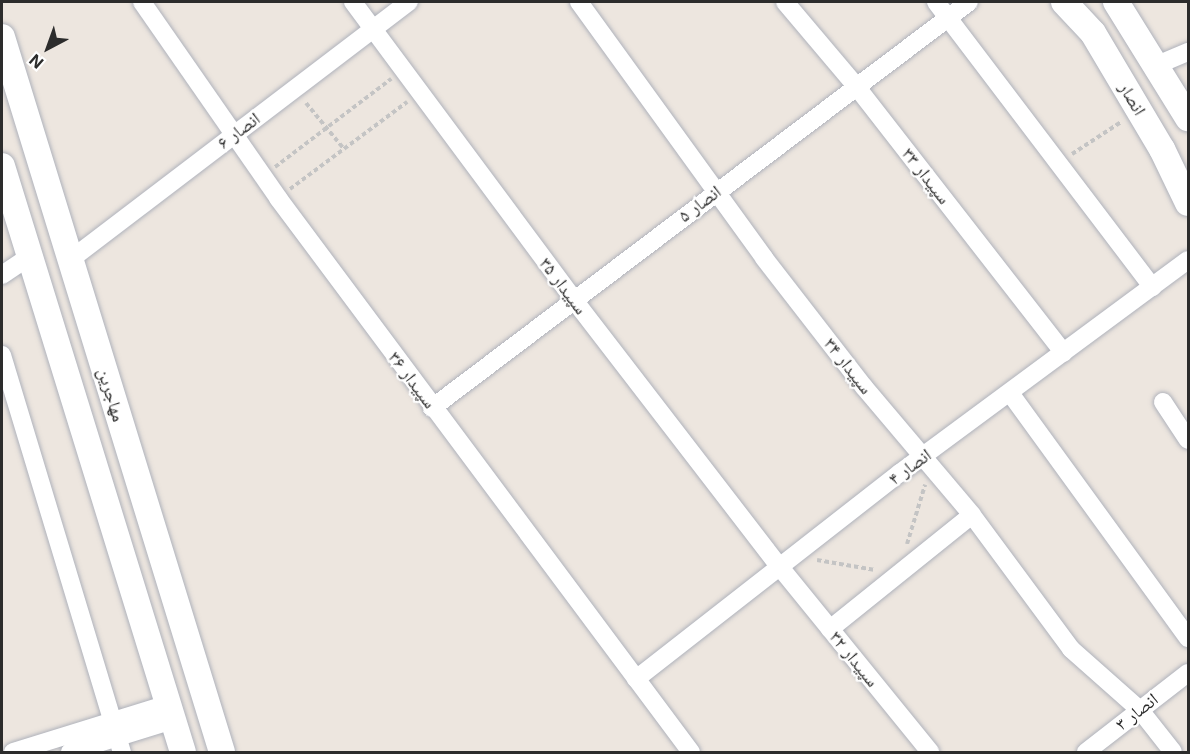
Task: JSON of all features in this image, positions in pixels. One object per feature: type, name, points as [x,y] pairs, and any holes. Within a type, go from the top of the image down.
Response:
[{"type":"main road","name":"انصار","points":[[1064,2],[1093,33],[1139,111],[1188,203]]},
{"type":"main road","points":[[1116,2],[1188,118]]},
{"type":"main road","name":"مهاجرین","points":[[2,37],[222,753]]},
{"type":"main road","name":"مهاجرین","points":[[2,166],[183,753]]},
{"type":"street","name":"سپیدار ۳۶","points":[[142,2],[278,198],[432,408],[691,753]]},
{"type":"street","name":"سپیدار ۳۵","points":[[353,2],[574,300],[786,561]]},
{"type":"street","name":"انصار ۶","points":[[70,260],[409,2]]},
{"type":"street","name":"سپیدار ۳۴","points":[[579,2],[811,319],[926,463],[972,515],[1071,649],[1140,710],[1173,753]]},
{"type":"street","name":"سپیدار ۳۳","points":[[785,2],[856,86],[1064,353]]},
{"type":"street","points":[[936,2],[1152,287]]},
{"type":"street","name":"انصار ۵","points":[[432,408],[969,2]]},
{"type":"street","points":[[1157,65],[1188,52]]},
{"type":"street","points":[[2,275],[30,256]]},
{"type":"street","name":"انصار ۴","points":[[636,679],[786,561],[926,463],[1010,393],[1188,260]]},
{"type":"street","points":[[2,355],[117,737]]},
{"type":"street","points":[[1010,393],[1188,638]]},
{"type":"street","points":[[1163,402],[1188,440]]},
{"type":"street","points":[[830,629],[972,515]]},
{"type":"street","name":"سپیدار ۳۲","points":[[786,561],[830,629],[930,753]]},
{"type":"street","name":"انصار ۳","points":[[1086,753],[1188,673]]},
{"type":"street","points":[[70,753],[117,737],[170,712]]},
{"type":"street","points":[[13,753],[117,737]]},
{"type":"path","points":[[263,176],[403,71]]},
{"type":"path","points":[[294,89],[344,149]]},
{"type":"path","points":[[278,198],[419,93]]},
{"type":"path","points":[[1059,163],[1139,111]]},
{"type":"path","points":[[786,561],[898,574],[926,463]]}]
